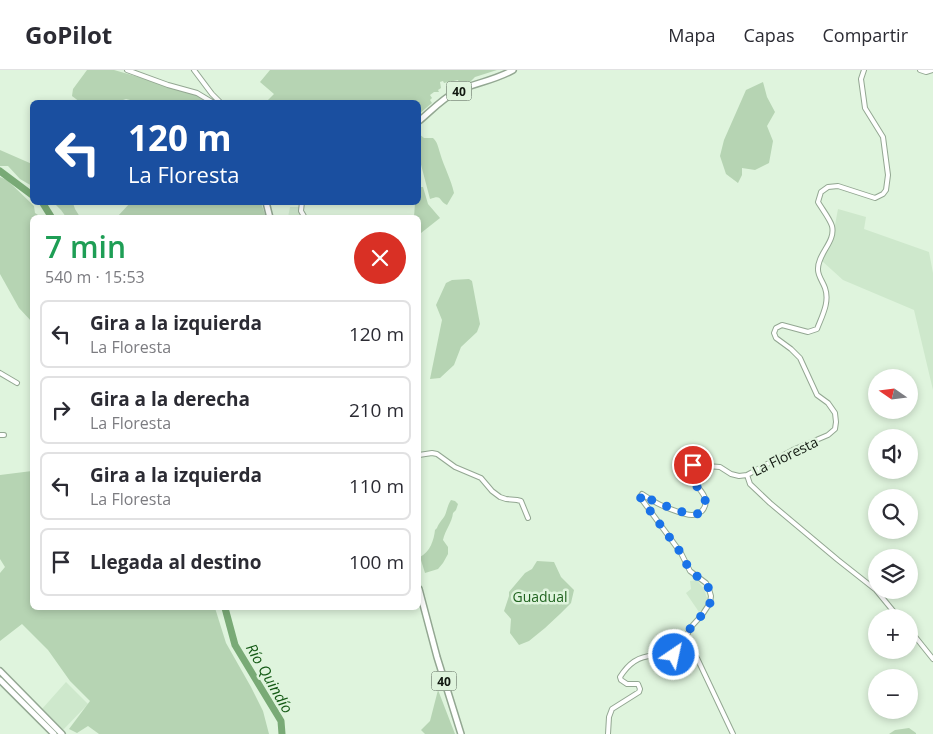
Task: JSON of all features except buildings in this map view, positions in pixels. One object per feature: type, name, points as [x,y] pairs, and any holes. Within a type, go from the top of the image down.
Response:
[{"type":"main road","name":"40","points":[[421,118],[456,92],[502,76],[513,70]]},
{"type":"main road","name":"40","points":[[421,597],[460,734]]},
{"type":"main road","points":[[0,671],[62,734]]},
{"type":"main road","points":[[0,680],[54,734]]},
{"type":"street","points":[[127,70],[196,93],[208,100]]},
{"type":"street","points":[[194,70],[218,100]]},
{"type":"street","name":"La Floresta","points":[[686,644],[687,635],[691,627],[710,603],[709,589],[706,583],[690,571],[681,553],[652,511],[640,498],[644,494],[655,502],[692,515],[700,512],[705,506],[705,501],[702,492],[688,475],[688,467],[693,465],[720,468],[731,474],[747,475],[795,449],[828,435],[835,429],[835,413],[828,402],[817,395],[800,358],[776,338],[774,333],[776,328],[782,325],[808,332],[816,329],[826,305],[826,290],[818,268],[819,262],[829,243],[832,226],[818,202],[821,192],[838,186],[875,198],[886,190],[888,175],[883,138],[865,108],[861,79],[864,70]]},
{"type":"street","points":[[920,70],[926,72],[933,70]]},
{"type":"street","points":[[0,373],[17,383]]},
{"type":"street","points":[[421,455],[437,454],[455,467],[481,478],[500,497],[521,501],[528,518]]},
{"type":"street","points":[[747,475],[750,484],[770,503],[868,584]]},
{"type":"street","points":[[884,599],[892,609]]},
{"type":"street","points":[[918,640],[933,659]]},
{"type":"street","points":[[608,734],[609,717],[612,709],[639,692],[640,689],[638,684],[626,684],[621,680],[620,677],[624,671],[636,660],[646,655],[670,657],[686,644],[697,658],[733,734]]},
{"type":"shaded area","points":[[290,207],[299,207],[301,215],[288,215]]},
{"type":"shaded area","points":[[838,209],[866,217],[864,229],[929,252],[933,273],[933,390],[914,310],[843,280],[822,261],[834,236]]},
{"type":"shaded area","points":[[697,580],[704,589],[707,598],[707,604],[699,612],[686,593],[691,589],[690,581]]},
{"type":"shaded area","points":[[66,682],[88,704],[63,730],[42,709]]},
{"type":"green space","points":[[87,70],[114,70],[196,95],[205,100],[77,100],[72,96],[73,89]]},
{"type":"green space","points":[[270,70],[497,70],[475,77],[469,83],[460,85],[458,80],[440,82],[441,88],[438,90],[439,92],[434,92],[430,95],[432,103],[421,112],[421,100],[268,100],[274,94],[260,82]]},
{"type":"green space","points":[[763,82],[767,97],[775,112],[767,126],[773,141],[769,163],[755,170],[742,168],[742,175],[738,183],[726,174],[720,156],[724,140],[746,90]]},
{"type":"green space","points":[[421,136],[424,138],[433,138],[438,145],[454,193],[447,205],[437,197],[430,199],[421,165]]},
{"type":"green space","points":[[0,150],[30,163],[30,185],[20,179],[8,166],[0,166]]},
{"type":"green space","points":[[0,177],[7,180],[30,202],[30,205],[34,206],[35,213],[38,215],[30,215],[30,320],[19,308],[0,274]]},
{"type":"green space","points":[[421,187],[423,187],[428,204],[440,218],[421,233],[421,215],[414,215],[415,205],[421,205]]},
{"type":"green space","points":[[56,205],[74,205],[79,215],[65,215]]},
{"type":"green space","points":[[128,205],[262,205],[265,215],[119,215]]},
{"type":"green space","points":[[469,279],[472,281],[480,324],[477,332],[461,347],[454,365],[440,378],[430,379],[442,320],[436,305],[446,283],[452,280]]},
{"type":"green space","points":[[30,471],[30,610],[216,610],[226,643],[263,711],[269,734],[99,734],[88,726],[77,733],[69,729],[90,701],[70,681],[48,650],[22,624],[0,641],[0,573],[5,567],[0,559],[0,475]]},
{"type":"green space","points":[[451,500],[458,504],[443,540],[448,547],[448,554],[438,569],[425,573],[421,556],[431,545],[435,530],[444,517]]},
{"type":"green space","name":"Guadual","points":[[537,561],[554,562],[561,577],[574,590],[571,603],[560,614],[529,641],[519,645],[510,633],[511,619],[504,611],[509,592],[525,573],[532,569]]},
{"type":"green space","points":[[438,690],[455,734],[425,734],[421,730],[430,721]]},
{"type":"green space","points":[[909,728],[916,734],[889,734],[895,730]]},
{"type":"waterway","name":"Río Quindío","points":[[0,171],[30,194]]},
{"type":"waterway","name":"Río Quindío","points":[[44,205],[50,215]]},
{"type":"waterway","name":"Río Quindío","points":[[226,610],[235,645],[281,721],[282,734]]},
{"type":"route","points":[[674,655],[686,644],[687,635],[691,627],[710,603],[711,596],[706,583],[690,571],[681,553],[640,497],[644,494],[650,500],[688,514],[692,515],[700,512],[705,506],[704,496],[688,475],[687,470],[688,467],[693,465]]}]
